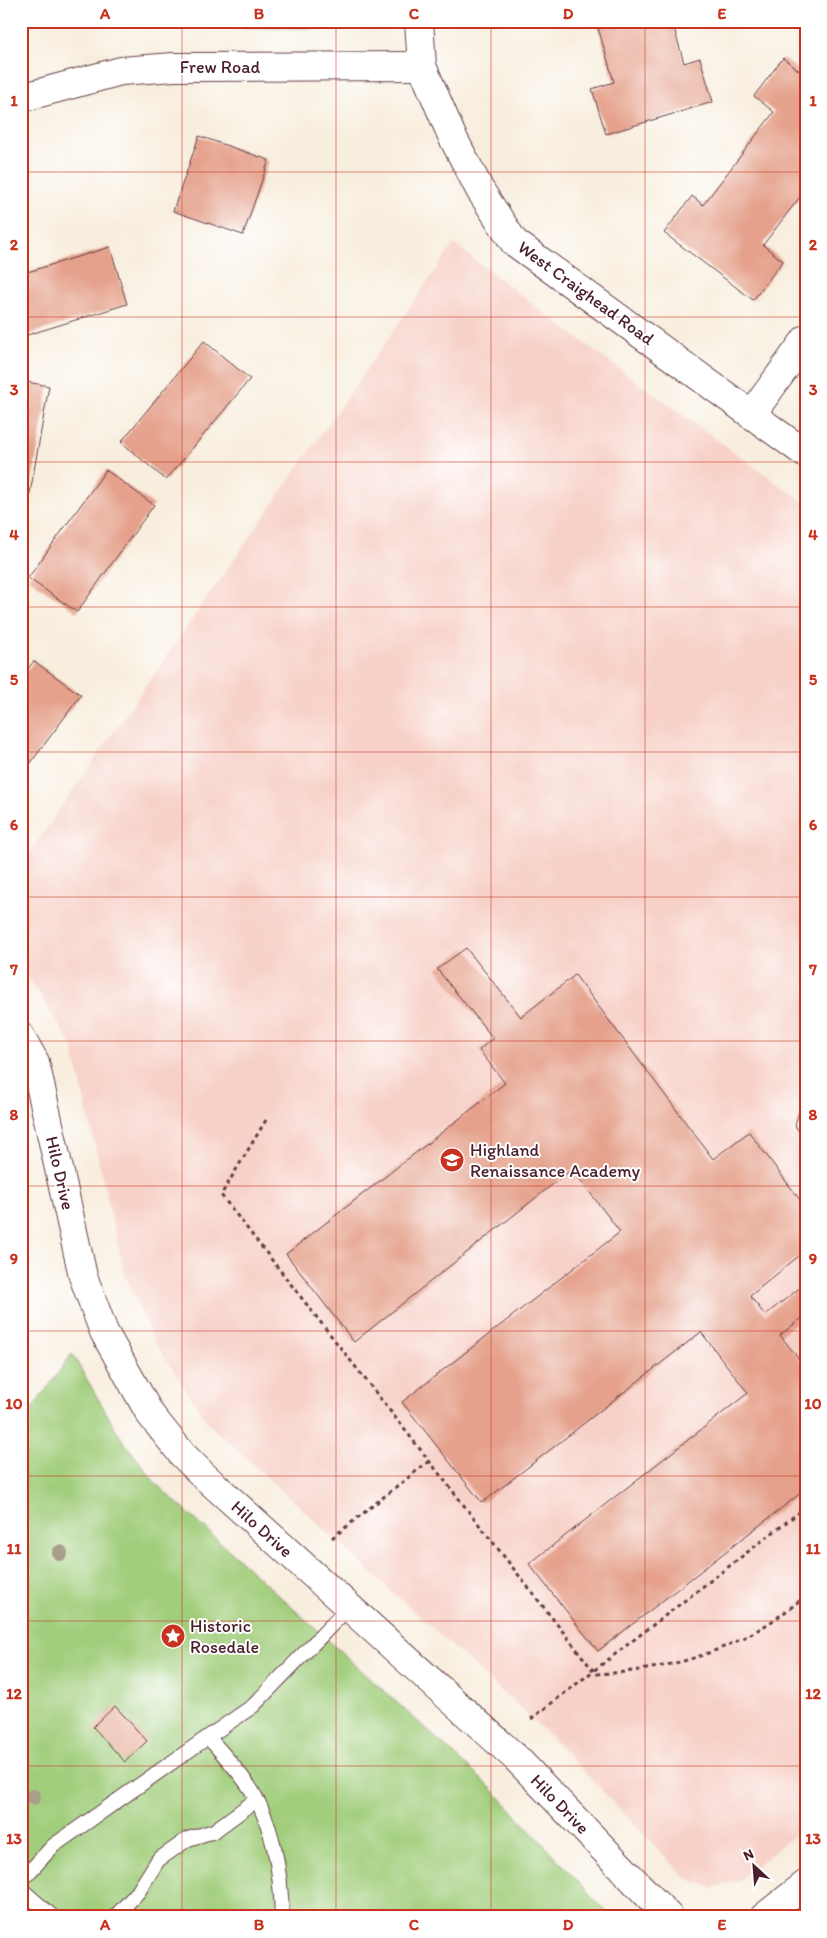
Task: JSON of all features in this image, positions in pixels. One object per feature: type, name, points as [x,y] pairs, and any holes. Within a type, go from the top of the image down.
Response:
[{"type":"street","name":"West Craighead Road","points":[[419,21],[422,66],[452,136],[476,182],[514,242],[806,454]]},
{"type":"street","name":"Frew Road","points":[[21,98],[121,71],[156,68],[422,66]]},
{"type":"street","points":[[752,415],[806,339]]},
{"type":"street","name":"Hilo Drive","points":[[21,1037],[35,1062],[83,1276],[104,1332],[150,1414],[182,1454],[202,1474],[517,1759],[669,1917]]},
{"type":"street","points":[[764,1917],[806,1884]]},
{"type":"lane","points":[[806,1114],[803,1124],[806,1128]]},
{"type":"lane","points":[[21,1881],[53,1846],[253,1706],[349,1607]]},
{"type":"lane","points":[[208,1737],[252,1791],[273,1841],[281,1882],[282,1917]]},
{"type":"lane","points":[[115,1917],[138,1892],[158,1860],[188,1839],[214,1831],[256,1800]]},
{"type":"lane","points":[[21,1889],[53,1917]]},
{"type":"path","points":[[266,1120],[221,1195],[596,1674],[636,1672],[698,1658],[752,1633],[787,1612],[806,1595]]},
{"type":"path","points":[[332,1538],[429,1461]]},
{"type":"path","points":[[531,1719],[806,1507]]},
{"type":"shaded area","name":"Highland Renaissance Academy","points":[[454,244],[596,352],[806,504],[806,1825],[739,1880],[712,1888],[686,1878],[546,1732],[208,1423],[154,1341],[125,1275],[72,1046],[31,981],[21,972],[21,865]]},
{"type":"green space","points":[[214,21],[359,21],[345,29],[215,27]]},
{"type":"green space","name":"Historic Rosedale","points":[[72,1354],[121,1438],[156,1484],[492,1789],[611,1917],[21,1917],[21,1424]]},
{"type":"building","points":[[596,21],[672,21],[684,63],[700,58],[713,102],[606,134],[592,89],[614,82]]},
{"type":"building","points":[[783,58],[806,76],[806,189],[763,245],[783,261],[753,300],[664,233],[692,196],[703,205],[774,112],[754,96]]},
{"type":"building","points":[[199,136],[269,160],[243,235],[173,211]]},
{"type":"building","points":[[110,247],[127,304],[21,337],[21,274]]},
{"type":"building","points":[[204,341],[250,379],[166,480],[121,442]]},
{"type":"building","points":[[21,381],[49,386],[26,516],[21,515]]},
{"type":"building","points":[[106,470],[154,505],[77,612],[28,578]]},
{"type":"building","points":[[34,661],[81,695],[21,776],[21,678]]},
{"type":"building","points":[[466,948],[521,1017],[575,975],[713,1159],[749,1132],[806,1208],[806,1250],[750,1296],[765,1315],[806,1283],[806,1315],[780,1335],[806,1368],[806,1489],[598,1651],[529,1564],[748,1393],[701,1332],[482,1503],[402,1402],[620,1232],[572,1169],[354,1342],[286,1254],[505,1083],[479,1050],[493,1038],[437,969]]},
{"type":"building","points":[[115,1706],[147,1741],[125,1762],[93,1727]]},
{"type":"place","name":"Highland Renaissance Academy","points":[[452,1160]]},
{"type":"place","name":"Historic Rosedale","points":[[173,1636]]}]
